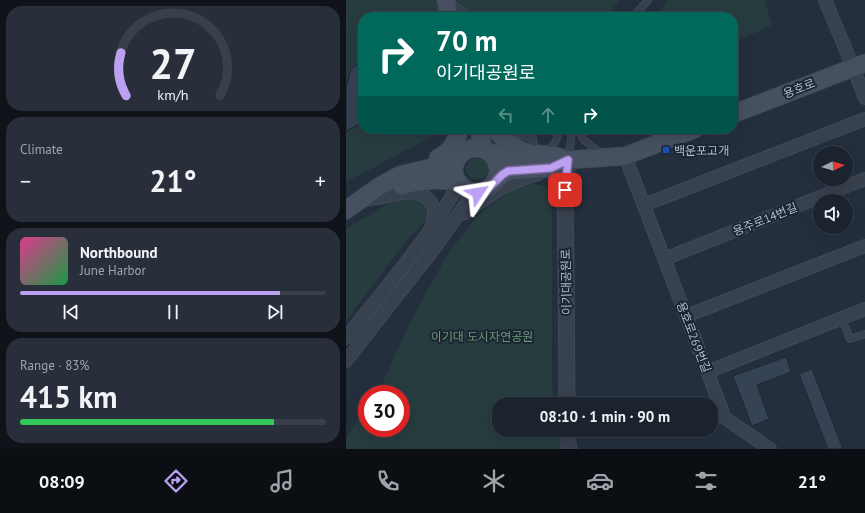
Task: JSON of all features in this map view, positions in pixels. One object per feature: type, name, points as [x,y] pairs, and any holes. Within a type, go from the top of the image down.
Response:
[{"type":"main road","name":"용호로","points":[[738,112],[859,65]]},
{"type":"main road","points":[[346,210],[361,201],[380,186],[446,154],[453,147],[458,134]]},
{"type":"main road","points":[[465,134],[460,155],[455,163],[455,177],[463,187],[474,192],[481,192],[491,186],[508,171],[551,168],[568,160]]},
{"type":"main road","points":[[481,134],[488,151],[496,160],[498,167],[498,174],[491,186]]},
{"type":"main road","points":[[499,134],[512,146],[522,151],[552,155],[568,160],[617,157],[680,134]]},
{"type":"main road","points":[[406,173],[430,168],[452,161],[468,149],[476,147],[501,155],[521,156],[536,154]]},
{"type":"main road","points":[[361,201],[407,184],[440,179],[459,183]]},
{"type":"street","points":[[825,0],[859,65],[865,98]]},
{"type":"street","points":[[644,205],[865,119]]},
{"type":"street","name":"용호로269번길","points":[[617,157],[644,205],[725,418],[770,449]]},
{"type":"street","name":"이기대공원로","points":[[567,397],[565,190],[568,160]]},
{"type":"street","points":[[443,235],[463,214],[503,187],[551,168]]},
{"type":"street","name":"용주로14번길","points":[[664,259],[865,179]]},
{"type":"street","points":[[346,338],[428,233],[459,183]]},
{"type":"street","points":[[346,361],[436,246],[467,202],[478,193],[491,186]]},
{"type":"street","points":[[361,201],[416,192],[430,201],[434,207],[435,217],[428,233]]},
{"type":"street","points":[[686,316],[865,246]]},
{"type":"street","points":[[707,372],[865,309]]},
{"type":"street","points":[[567,437],[569,449]]},
{"type":"lane","points":[[637,12],[648,0]]},
{"type":"lane","points":[[447,7],[459,9],[463,12]]},
{"type":"lane","points":[[519,134],[533,138],[536,154],[551,148],[558,134]]},
{"type":"lane","points":[[568,160],[572,134]]},
{"type":"lane","points":[[581,134],[583,139],[595,149],[617,157]]},
{"type":"lane","points":[[842,319],[850,339],[865,334]]},
{"type":"green space","points":[[346,0],[619,0],[611,12],[358,12],[358,134],[437,134],[346,182]]},
{"type":"green space","points":[[668,0],[764,0],[772,25],[738,40],[738,12],[660,12]]},
{"type":"green space","points":[[473,158],[481,158],[488,165],[488,173],[481,180],[473,180],[466,173],[466,165]]},
{"type":"green space","name":"이기대 도시자연공원","points":[[530,183],[547,187],[552,198],[552,383],[553,397],[492,397],[492,437],[558,437],[559,449],[346,449],[346,438],[358,420],[358,437],[410,437],[410,385],[381,385],[411,320],[449,252],[479,214],[513,189]]},
{"type":"green space","points":[[407,197],[421,200],[429,210],[428,219],[405,242],[346,321],[346,229],[391,202]]},
{"type":"building","points":[[358,64],[358,125],[346,131],[346,89],[351,68]]},
{"type":"building","points":[[786,357],[791,372],[757,385],[769,419],[752,426],[733,376]]},
{"type":"building","points":[[812,369],[843,449],[828,449],[799,374]]},
{"type":"place","name":"백운포고개","points":[[666,150]]},
{"type":"route","points":[[478,193],[487,190],[508,171],[551,168],[568,160],[565,190]]}]
